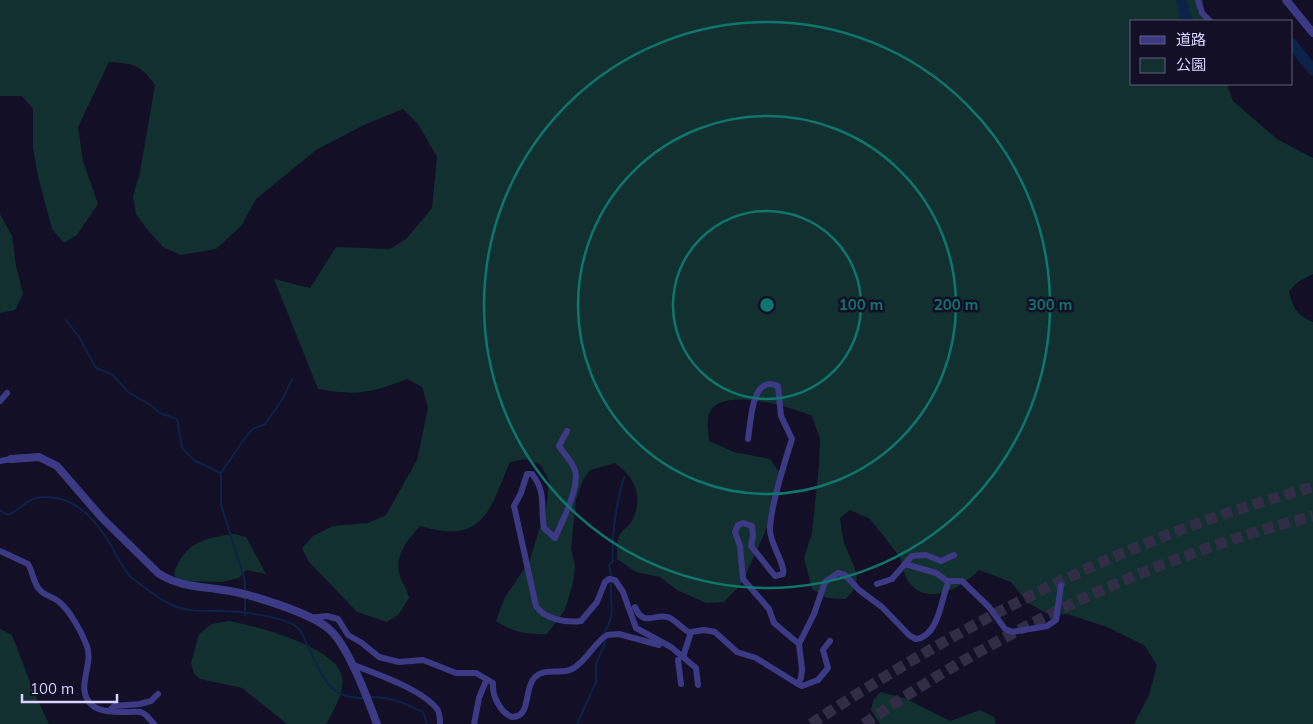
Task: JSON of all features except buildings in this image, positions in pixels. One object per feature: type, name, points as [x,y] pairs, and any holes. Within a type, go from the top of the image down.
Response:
[{"type":"street","points":[[1198,0],[1202,13],[1209,20]]},
{"type":"street","points":[[1286,0],[1313,33]]},
{"type":"street","points":[[748,440],[753,403],[760,387],[771,383],[778,386],[781,416],[792,439],[783,466],[770,529],[772,544],[784,568],[783,574],[779,577],[775,576],[753,550],[752,526],[743,523],[738,525],[734,532],[740,546],[743,579],[769,609],[774,623],[799,644]]},
{"type":"street","points":[[0,401],[7,393]]},
{"type":"street","points":[[567,431],[559,446],[575,470],[575,479],[570,502],[555,538],[544,528],[544,502],[537,481],[532,474],[527,474],[521,493],[514,506],[536,606],[541,614],[546,616],[581,621],[598,602],[605,582],[612,579],[619,583],[636,628],[640,632],[672,647],[681,659]]},
{"type":"street","points":[[0,461],[39,457],[57,466],[102,518],[167,580],[180,585],[235,592],[251,596],[310,618],[330,629],[351,664],[377,724]]},
{"type":"street","points":[[0,551],[28,564],[37,587],[65,608],[87,647],[89,655],[84,694],[94,707],[141,712],[154,724]]},
{"type":"street","points":[[877,584],[892,579],[912,556],[926,555],[941,561],[954,555]]},
{"type":"street","points":[[905,564],[936,572],[947,581],[962,581],[989,607],[1005,629],[1012,632],[1047,626],[1056,620],[1061,584]]},
{"type":"street","points":[[798,684],[802,669],[799,644],[814,614],[821,589],[825,582],[833,575],[838,573],[845,575],[865,596],[882,607],[910,636],[916,639],[925,635],[932,627],[943,604],[947,581]]},
{"type":"street","points":[[635,607],[638,615],[643,618],[669,617],[690,633],[704,630],[715,632],[737,652],[756,658],[802,686],[813,683],[828,668],[823,650],[830,641]]},
{"type":"street","points":[[310,618],[327,616],[338,619],[348,635],[362,643],[379,657],[399,662],[423,660],[456,673],[476,673],[486,681],[493,683],[493,691],[500,707],[508,715],[515,717],[524,711],[529,688],[534,678],[544,672],[572,669],[608,635],[619,634],[654,643],[670,650],[698,670],[698,686]]},
{"type":"street","points":[[682,684],[681,659],[690,633]]},
{"type":"street","points":[[351,664],[377,672],[429,701],[438,710],[440,724]]},
{"type":"street","points":[[474,724],[478,698],[486,681]]},
{"type":"street","points":[[110,710],[118,705],[151,701],[158,694]]},
{"type":"green space","points":[[0,0],[1203,0],[1204,20],[1130,20],[1130,85],[1227,85],[1233,101],[1277,139],[1313,158],[1313,274],[1298,282],[1289,291],[1299,314],[1313,322],[1313,724],[1134,724],[1149,695],[1157,665],[1144,645],[1107,627],[1067,614],[1050,615],[1028,603],[1011,582],[979,570],[964,583],[945,592],[935,594],[917,590],[907,579],[899,556],[870,519],[850,510],[840,518],[844,542],[856,572],[856,585],[845,599],[827,598],[812,589],[804,558],[812,533],[819,466],[820,439],[812,416],[789,408],[757,401],[726,401],[715,405],[708,417],[709,441],[734,452],[770,459],[779,472],[769,523],[742,583],[724,602],[706,603],[677,590],[660,577],[636,572],[617,559],[618,538],[632,521],[636,512],[637,496],[636,488],[628,475],[615,463],[590,470],[583,480],[576,499],[571,549],[575,566],[573,583],[565,610],[547,634],[520,632],[496,621],[504,599],[530,560],[547,503],[549,481],[541,465],[525,459],[510,462],[489,509],[481,520],[471,527],[458,531],[441,531],[420,526],[412,535],[404,546],[399,559],[400,575],[409,598],[398,615],[387,622],[357,612],[309,562],[302,548],[313,536],[333,526],[368,523],[386,515],[417,460],[428,408],[422,387],[407,379],[364,392],[354,393],[318,389],[274,279],[310,288],[336,247],[390,249],[406,239],[432,208],[437,157],[418,124],[403,109],[364,125],[316,150],[256,199],[241,226],[216,249],[181,255],[163,247],[136,214],[133,197],[140,172],[155,85],[145,73],[136,66],[109,62],[78,127],[83,161],[98,204],[77,235],[64,243],[52,229],[38,176],[33,148],[33,109],[22,96],[0,96]]},
{"type":"green space","points":[[0,214],[12,236],[16,266],[23,294],[15,310],[0,313]]},
{"type":"green space","points":[[234,534],[246,537],[266,574],[246,570],[239,578],[222,582],[177,581],[174,573],[184,554],[190,548],[197,543],[214,537]]},
{"type":"green space","points":[[229,621],[276,633],[312,647],[337,666],[342,677],[342,689],[338,702],[326,724],[287,724],[242,688],[200,679],[194,674],[191,663],[199,634],[212,624]]},
{"type":"green space","points":[[0,629],[12,635],[35,695],[49,724],[0,724]]},
{"type":"green space","points":[[880,692],[904,698],[950,721],[980,710],[994,717],[996,724],[880,724],[871,710],[873,701]]},
{"type":"waterway","points":[[1182,0],[1187,20]]},
{"type":"waterway","points":[[1293,45],[1313,70]]},
{"type":"waterway","points":[[66,320],[79,337],[96,368],[112,374],[128,392],[160,413],[177,419],[182,448],[195,461],[221,473]]},
{"type":"waterway","points":[[245,592],[245,581],[221,505],[221,473],[244,439],[253,429],[265,424],[282,400],[292,379]]},
{"type":"waterway","points":[[611,576],[609,564],[613,561],[615,519],[624,477]]},
{"type":"waterway","points":[[0,510],[7,515],[36,498],[49,497],[71,503],[81,509],[97,525],[111,545],[122,566],[131,577],[156,596],[184,609],[228,611],[258,615],[279,619],[294,625],[301,631],[320,672],[332,688],[340,694],[364,698]]},
{"type":"waterway","points":[[605,631],[612,613],[611,584]]},
{"type":"waterway","points":[[245,597],[245,615]]},
{"type":"waterway","points":[[577,724],[596,682],[596,664],[606,641]]},
{"type":"waterway","points":[[369,697],[390,699],[423,712],[427,724]]},
{"type":"tunnel","points":[[811,724],[930,650],[991,616],[1053,585],[1116,556],[1180,530],[1246,507],[1313,487]]},
{"type":"tunnel","points":[[864,724],[969,658],[1023,628],[1080,600],[1137,575],[1195,553],[1313,516]]}]
